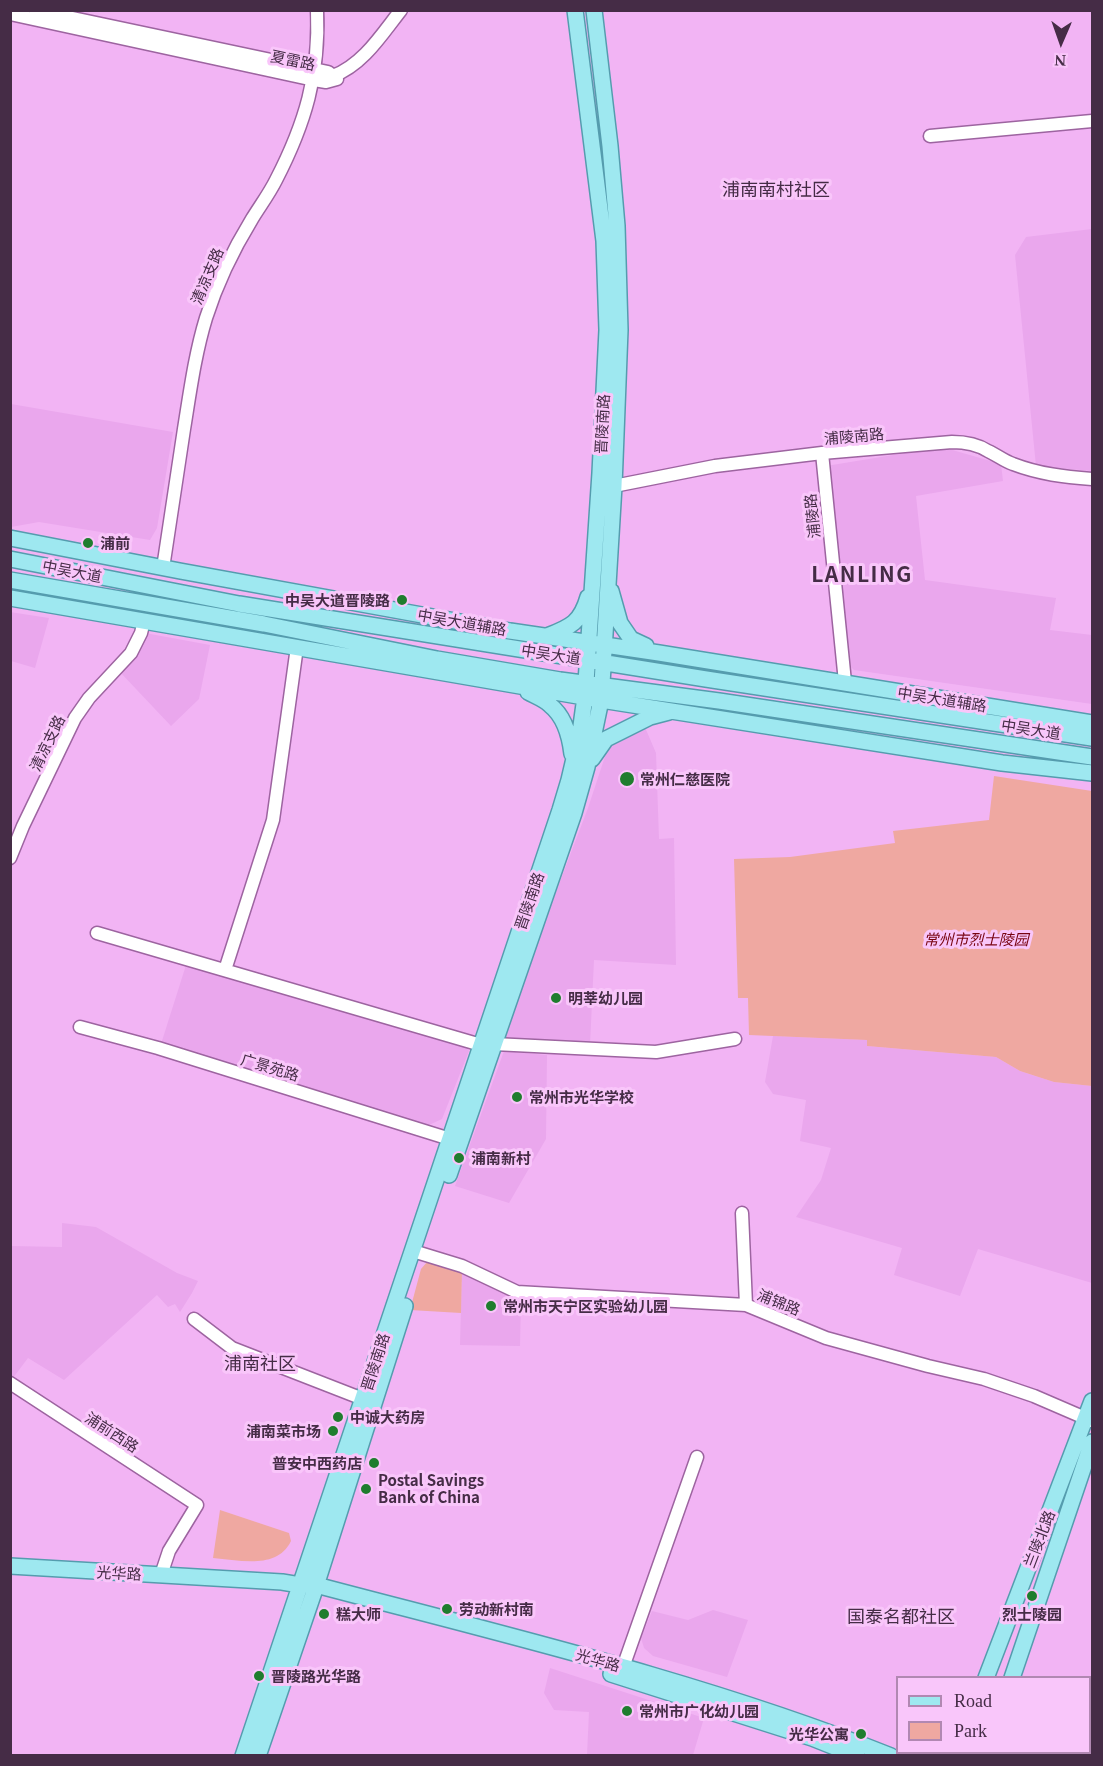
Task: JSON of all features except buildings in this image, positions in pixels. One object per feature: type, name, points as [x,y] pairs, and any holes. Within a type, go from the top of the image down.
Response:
[{"type":"main road","name":"晋陵南路","points":[[258,1755],[417,1252],[488,1045],[574,813],[580,763],[594,691],[596,661],[604,645],[601,578],[607,330],[604,252],[575,10]]},
{"type":"main road","name":"晋陵南路","points":[[594,10],[618,226],[620,330],[614,486],[589,642],[596,661]]},
{"type":"main road","name":"中吴大道辅路","points":[[10,538],[484,626],[1092,723]]},
{"type":"main road","name":"中吴大道","points":[[12,560],[239,604],[1092,738]]},
{"type":"main road","points":[[10,575],[93,588],[103,585],[104,581],[93,574]]},
{"type":"main road","points":[[546,636],[569,628],[584,610],[601,578]]},
{"type":"main road","points":[[601,578],[620,622],[631,639],[659,653]]},
{"type":"main road","name":"中吴大道","points":[[10,580],[195,613],[384,656],[437,659],[594,691],[638,690],[1092,757]]},
{"type":"main road","points":[[152,605],[144,599],[145,595],[155,594],[231,609],[274,609]]},
{"type":"main road","points":[[10,598],[280,645],[384,656],[518,686],[594,691],[672,711],[1002,763],[1092,773]]},
{"type":"main road","points":[[239,604],[267,599],[315,605],[353,603]]},
{"type":"main road","points":[[195,613],[244,632],[265,636],[280,645]]},
{"type":"main road","points":[[484,626],[553,654]]},
{"type":"main road","points":[[384,656],[435,649],[528,666],[541,664],[542,659],[528,650]]},
{"type":"main road","points":[[706,679],[720,675],[764,682],[808,676]]},
{"type":"main road","points":[[638,690],[632,685],[633,681],[755,698],[817,696]]},
{"type":"main road","points":[[518,686],[550,705],[560,717],[580,763],[606,739],[650,717],[672,711],[693,709],[728,712],[753,706]]},
{"type":"main road","points":[[878,688],[910,704],[943,710],[963,718]]},
{"type":"main road","points":[[844,720],[876,735],[922,744],[939,753]]},
{"type":"main road","points":[[1045,731],[1069,729],[1092,731]]},
{"type":"main road","points":[[1002,763],[1070,754]]},
{"type":"main road","name":"晋陵南路","points":[[243,1755],[310,1587],[363,1398],[417,1252],[450,1139],[488,1045]]},
{"type":"main road","name":"兰陵北路","points":[[986,1676],[1089,1420],[1092,1401]]},
{"type":"main road","name":"兰陵北路","points":[[1012,1676],[1092,1442]]},
{"type":"main road","name":"光华路","points":[[10,1566],[282,1582],[310,1587],[777,1713],[891,1755]]},
{"type":"main road","name":"光华路","points":[[622,1672],[857,1755]]},
{"type":"street","name":"夏雷路","points":[[35,10],[314,75],[326,82],[337,79],[333,76],[343,72],[366,54],[401,10]]},
{"type":"street","name":"清凉支路","points":[[163,568],[189,397],[206,318],[217,286],[233,253],[275,182],[294,141],[314,75],[318,31],[317,10]]},
{"type":"street","name":"夏雷路","points":[[10,14],[314,75]]},
{"type":"street","points":[[930,136],[1092,121]]},
{"type":"street","name":"浦陵南路","points":[[614,486],[715,466],[822,453],[952,442],[967,442],[988,450],[1002,460],[1052,476],[1092,479]]},
{"type":"street","name":"浦陵路","points":[[822,453],[845,682]]},
{"type":"street","name":"清凉支路","points":[[10,858],[75,718],[89,698],[131,653],[144,621]]},
{"type":"street","points":[[225,970],[273,820],[297,647]]},
{"type":"street","points":[[97,933],[488,1045],[656,1052],[735,1039]]},
{"type":"street","name":"广景苑路","points":[[80,1027],[158,1048],[450,1139]]},
{"type":"street","points":[[742,1214],[746,1305]]},
{"type":"street","name":"浦锦路","points":[[417,1252],[462,1266],[517,1293],[746,1305],[826,1338],[984,1379],[1034,1396],[1089,1420]]},
{"type":"street","points":[[194,1319],[232,1348],[363,1398]]},
{"type":"street","name":"浦前西路","points":[[10,1383],[197,1505],[169,1551],[161,1575]]},
{"type":"street","points":[[622,1672],[697,1457]]},
{"type":"shaded area","points":[[1092,229],[1092,471],[1036,466],[1015,255],[1026,237]]},
{"type":"shaded area","points":[[11,404],[173,432],[157,528],[150,540],[39,522],[11,527]]},
{"type":"shaded area","points":[[942,447],[1001,464],[1003,481],[916,496],[925,580],[1056,598],[1050,630],[1092,635],[1092,704],[854,670],[848,664],[826,466]]},
{"type":"shaded area","points":[[10,612],[49,618],[35,668],[11,661]]},
{"type":"shaded area","points":[[145,633],[210,645],[199,699],[171,726],[119,671]]},
{"type":"shaded area","points":[[644,725],[656,753],[659,839],[674,838],[676,965],[594,960],[590,1045],[510,1041],[505,1036],[588,808],[613,732]]},
{"type":"shaded area","points":[[187,962],[465,1043],[469,1051],[442,1119],[429,1125],[161,1044]]},
{"type":"shaded area","points":[[773,1036],[867,1040],[867,1046],[996,1057],[1020,1071],[1054,1082],[1092,1086],[1092,1283],[978,1249],[960,1296],[894,1275],[902,1248],[796,1217],[821,1180],[831,1148],[800,1141],[806,1100],[773,1094],[765,1082]]},
{"type":"shaded area","name":"常州市光华学校","points":[[504,1051],[547,1055],[546,1139],[509,1203],[455,1186]]},
{"type":"shaded area","points":[[62,1223],[96,1227],[177,1273],[198,1281],[180,1312],[175,1304],[168,1307],[157,1295],[64,1380],[28,1358],[13,1378],[10,1376],[11,1246],[62,1247]]},
{"type":"shaded area","name":"常州市天宁区实验幼儿园","points":[[462,1271],[521,1300],[520,1346],[460,1345]]},
{"type":"shaded area","points":[[713,1610],[748,1620],[727,1677],[653,1656],[644,1648],[641,1638],[652,1611],[688,1620]]},
{"type":"shaded area","name":"常州市广化幼儿园","points":[[550,1668],[704,1718],[693,1755],[587,1755],[589,1712],[554,1710],[544,1693]]},
{"type":"green space","name":"常州市烈士陵园","points":[[994,776],[1092,791],[1092,1086],[1054,1082],[1020,1071],[996,1057],[867,1046],[867,1040],[749,1035],[748,998],[738,998],[734,859],[790,857],[895,843],[893,831],[989,820]]},
{"type":"green space","points":[[436,1261],[462,1271],[461,1313],[410,1310],[421,1269],[427,1262]]},
{"type":"green space","points":[[220,1510],[289,1533],[291,1541],[285,1550],[267,1560],[213,1558]]},
{"type":"place","name":"浦前","points":[[88,543]]},
{"type":"place","name":"中吴大道晋陵路","points":[[402,600]]},
{"type":"place","name":"常州仁慈医院","points":[[627,779]]},
{"type":"place","name":"明莘幼儿园","points":[[556,998]]},
{"type":"place","name":"常州市光华学校","points":[[517,1097]]},
{"type":"place","name":"浦南新村","points":[[459,1158]]},
{"type":"place","name":"常州市天宁区实验幼儿园","points":[[491,1306]]},
{"type":"place","name":"中诚大药房","points":[[338,1417]]},
{"type":"place","name":"浦南菜市场","points":[[333,1431]]},
{"type":"place","name":"普安中西药店","points":[[374,1463]]},
{"type":"place","name":"Postal Savings Bank of China","points":[[366,1489]]},
{"type":"place","name":"烈士陵园","points":[[1032,1596]]},
{"type":"place","name":"劳动新村南","points":[[447,1609]]},
{"type":"place","name":"糕大师","points":[[324,1614]]},
{"type":"place","name":"晋陵路光华路","points":[[259,1676]]},
{"type":"place","name":"常州市广化幼儿园","points":[[627,1711]]},
{"type":"place","name":"光华公寓","points":[[861,1734]]},
{"type":"district","name":"浦南南村社区","points":[[776,189]]},
{"type":"district","name":"LANLING","points":[[862,574]]},
{"type":"district","name":"浦南社区","points":[[260,1363]]},
{"type":"district","name":"国泰名都社区","points":[[901,1616]]}]
